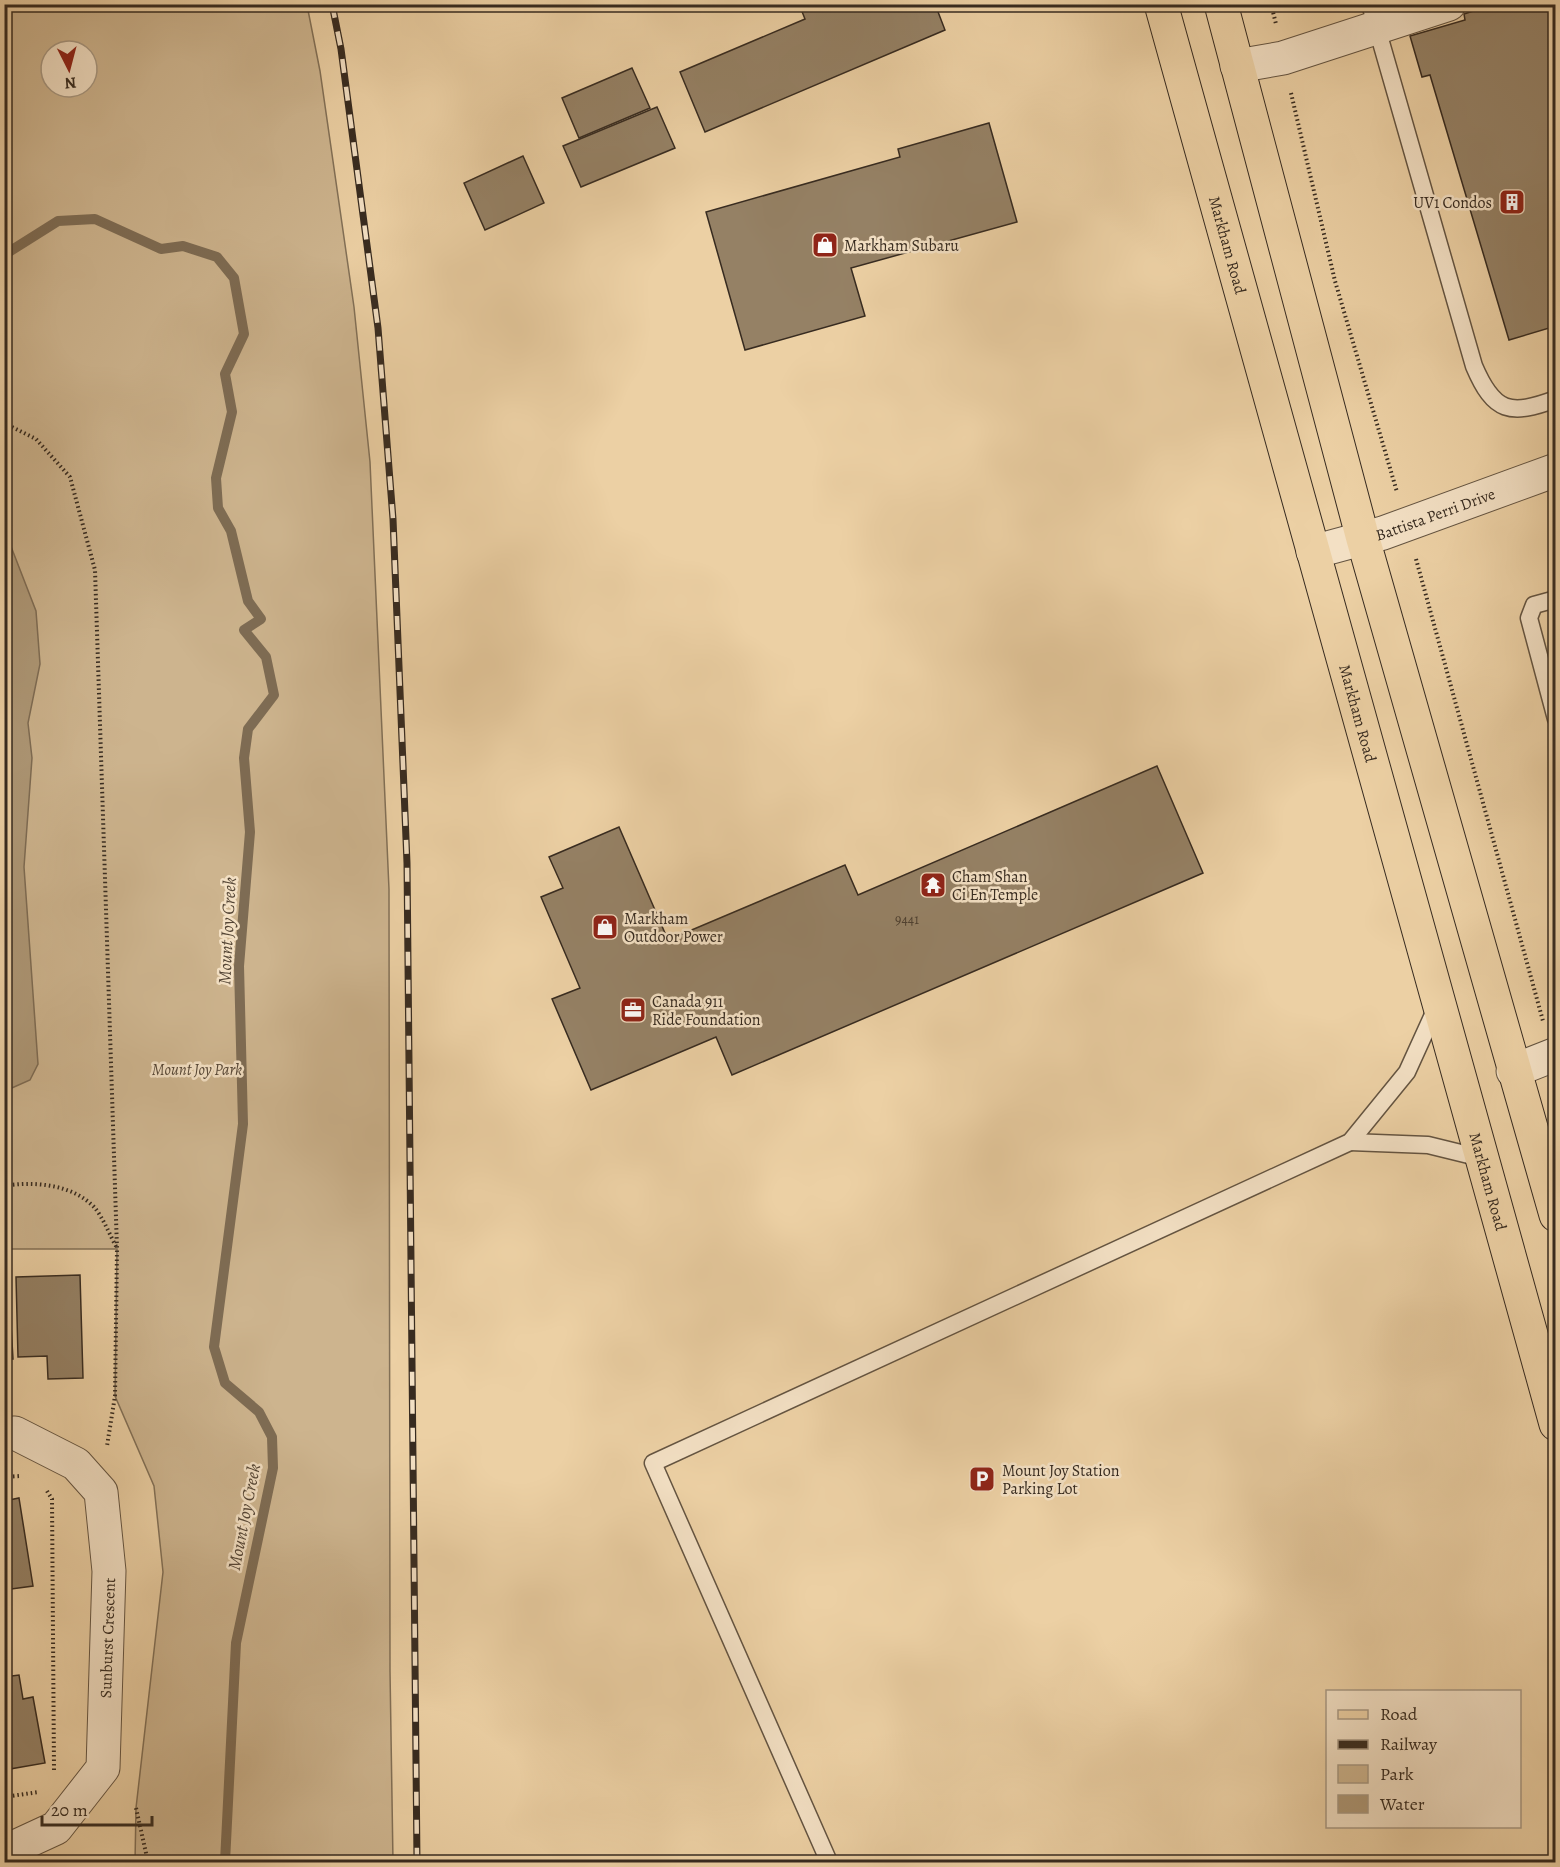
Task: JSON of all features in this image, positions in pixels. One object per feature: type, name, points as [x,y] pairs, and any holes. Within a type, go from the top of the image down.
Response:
[{"type":"main road","name":"Markham Road","points":[[1161,4],[1556,1424]]},
{"type":"main road","points":[[1221,4],[1363,539],[1513,1071],[1556,1215]]},
{"type":"street","points":[[1237,66],[1283,58],[1373,16],[1449,4]]},
{"type":"street","name":"Battista Perri Drive","points":[[1313,552],[1363,539],[1556,471]]},
{"type":"street","points":[[1513,1071],[1554,1055]]},
{"type":"street","points":[[4,1434],[15,1433],[76,1464],[101,1492]]},
{"type":"street","name":"Sunburst Crescent","points":[[4,1852],[56,1828],[103,1768],[109,1571],[101,1492]]},
{"type":"lane","points":[[1373,16],[1481,384],[1490,398],[1501,406],[1511,409],[1531,408],[1556,399]]},
{"type":"lane","points":[[1556,599],[1534,605],[1529,618],[1556,719]]},
{"type":"lane","points":[[830,1863],[653,1462],[1350,1142],[1407,1072],[1438,1004]]},
{"type":"lane","points":[[1350,1142],[1428,1145],[1481,1158]]},
{"type":"path","points":[[1271,4],[1275,22]]},
{"type":"path","points":[[1290,90],[1335,281],[1393,479]]},
{"type":"path","points":[[4,423],[36,440],[70,477],[95,570],[117,1249],[115,1396],[101,1492]]},
{"type":"path","points":[[1416,560],[1554,1055]]},
{"type":"path","points":[[4,1186],[20,1183],[59,1186],[93,1207],[117,1249]]},
{"type":"path","points":[[4,1477],[24,1475]]},
{"type":"path","points":[[41,1481],[52,1499],[54,1778]]},
{"type":"path","points":[[4,1797],[44,1791]]},
{"type":"path","points":[[136,1808],[148,1863]]},
{"type":"green space","name":"Mount Joy Park","points":[[4,5],[307,5],[320,71],[354,307],[370,462],[389,889],[390,1671],[393,1862],[135,1862],[136,1808],[163,1572],[154,1486],[115,1396],[117,1249],[5,1249]]},
{"type":"water","points":[[5,531],[36,611],[40,664],[28,723],[32,758],[24,867],[38,1064],[30,1080],[5,1091]]},
{"type":"building","points":[[799,4],[935,4],[945,30],[705,132],[680,72],[805,19]]},
{"type":"building","name":"UV1 Condos","points":[[1495,4],[1508,4],[1510,10],[1527,4],[1556,4],[1556,326],[1509,340],[1430,75],[1422,77],[1410,36],[1465,20],[1464,14]]},
{"type":"building","points":[[632,68],[650,108],[579,138],[562,98]]},
{"type":"building","points":[[657,107],[675,148],[581,187],[563,146]]},
{"type":"building","name":"Markham Subaru","points":[[989,123],[1017,222],[851,268],[865,316],[745,350],[706,212],[900,157],[898,149]]},
{"type":"building","points":[[523,156],[544,203],[485,230],[464,183]]},
{"type":"building","points":[[1157,766],[1203,873],[732,1075],[716,1037],[591,1090],[552,999],[580,988],[541,897],[563,888],[549,857],[619,827],[668,940],[845,865],[858,895]]},
{"type":"building","points":[[4,1275],[8,1275],[13,1359],[4,1359]]},
{"type":"building","points":[[80,1275],[83,1378],[48,1379],[47,1356],[18,1357],[16,1277]]},
{"type":"building","points":[[19,1498],[33,1586],[4,1590],[4,1501]]},
{"type":"building","points":[[19,1675],[23,1699],[33,1697],[45,1763],[4,1770],[4,1677]]},
{"type":"waterway","name":"Mount Joy Creek","points":[[4,255],[58,221],[95,219],[161,249],[183,246],[217,257],[234,278],[244,334],[225,374],[232,412],[216,478],[218,508],[231,531],[248,601],[261,619],[244,630],[266,657],[274,695],[248,729],[244,758],[250,832],[239,966],[243,1124],[214,1347],[225,1383],[259,1412],[272,1437],[273,1468],[236,1643],[225,1862]]},
{"type":"railway","points":[[332,4],[341,49],[378,328],[393,519],[407,863],[417,1862]]},
{"type":"place","name":"UV1 Condos","points":[[1512,202]]},
{"type":"place","name":"Markham Subaru","points":[[825,245]]},
{"type":"place","name":"Cham Shan Ci En Temple","points":[[933,885]]},
{"type":"place","name":"Markham Outdoor Power","points":[[605,927]]},
{"type":"place","name":"Canada 911 Ride Foundation","points":[[633,1010]]},
{"type":"place","name":"Mount Joy Station Parking Lot","points":[[982,1479]]}]
